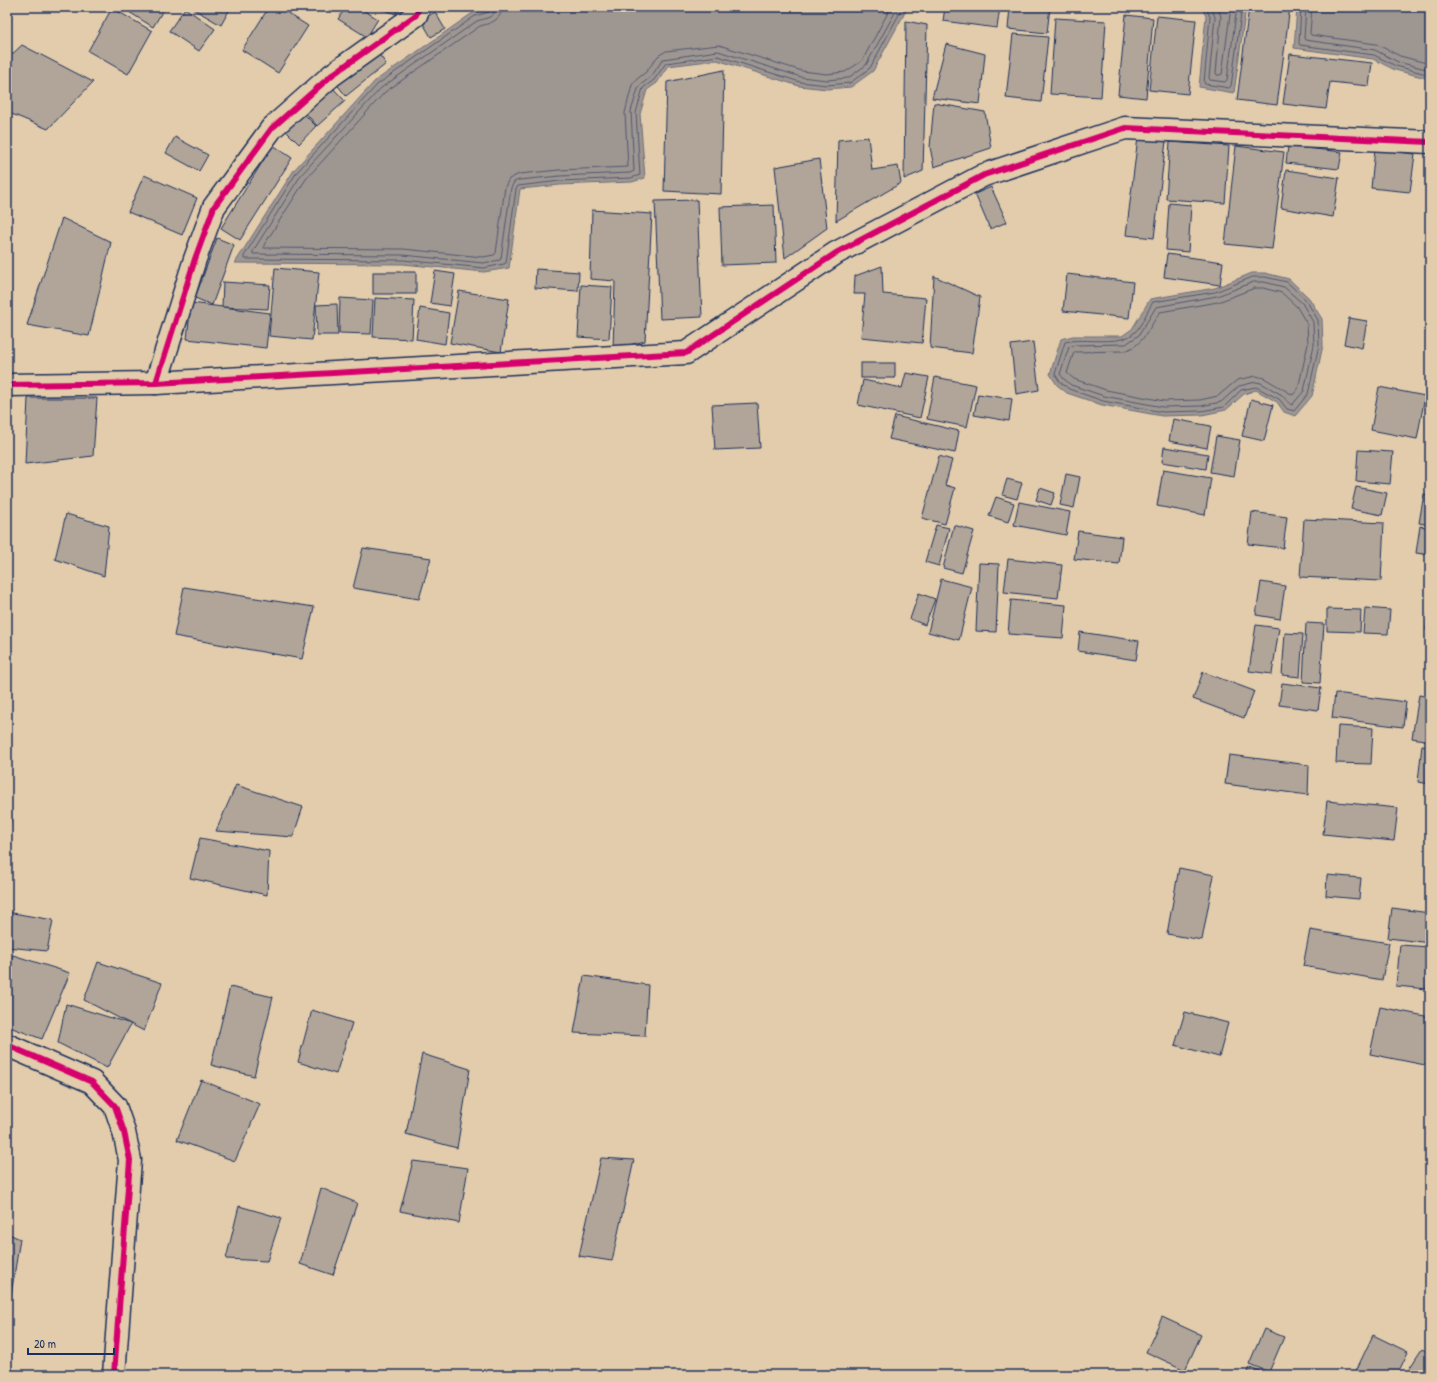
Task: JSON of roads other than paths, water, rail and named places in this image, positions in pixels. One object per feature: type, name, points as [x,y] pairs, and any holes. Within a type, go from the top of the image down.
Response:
[{"type":"street","points":[[156,383],[195,259],[214,207],[272,128],[332,75],[416,15],[419,7]]},
{"type":"street","points":[[7,385],[156,383],[686,353],[836,253],[984,175],[1125,128],[1430,142]]},
{"type":"street","points":[[7,1046],[92,1082],[115,1106],[124,1132],[130,1160],[114,1375]]},
{"type":"water","points":[[493,7],[908,7],[873,71],[851,87],[827,89],[799,86],[717,60],[668,66],[657,83],[647,90],[640,114],[645,178],[632,182],[560,185],[520,189],[509,268],[484,272],[403,264],[235,263],[294,170],[375,81],[474,12]]},
{"type":"water","points":[[1201,7],[1246,7],[1234,93],[1199,87],[1206,16]]},
{"type":"water","points":[[1297,7],[1430,7],[1430,79],[1395,70],[1373,59],[1294,48]]},
{"type":"water","points":[[1252,273],[1265,273],[1289,279],[1309,298],[1322,319],[1323,345],[1312,396],[1295,416],[1284,412],[1277,402],[1256,390],[1244,394],[1226,410],[1202,415],[1162,416],[1102,405],[1067,393],[1057,385],[1050,374],[1061,339],[1073,336],[1122,336],[1132,329],[1150,299],[1215,288]]}]
